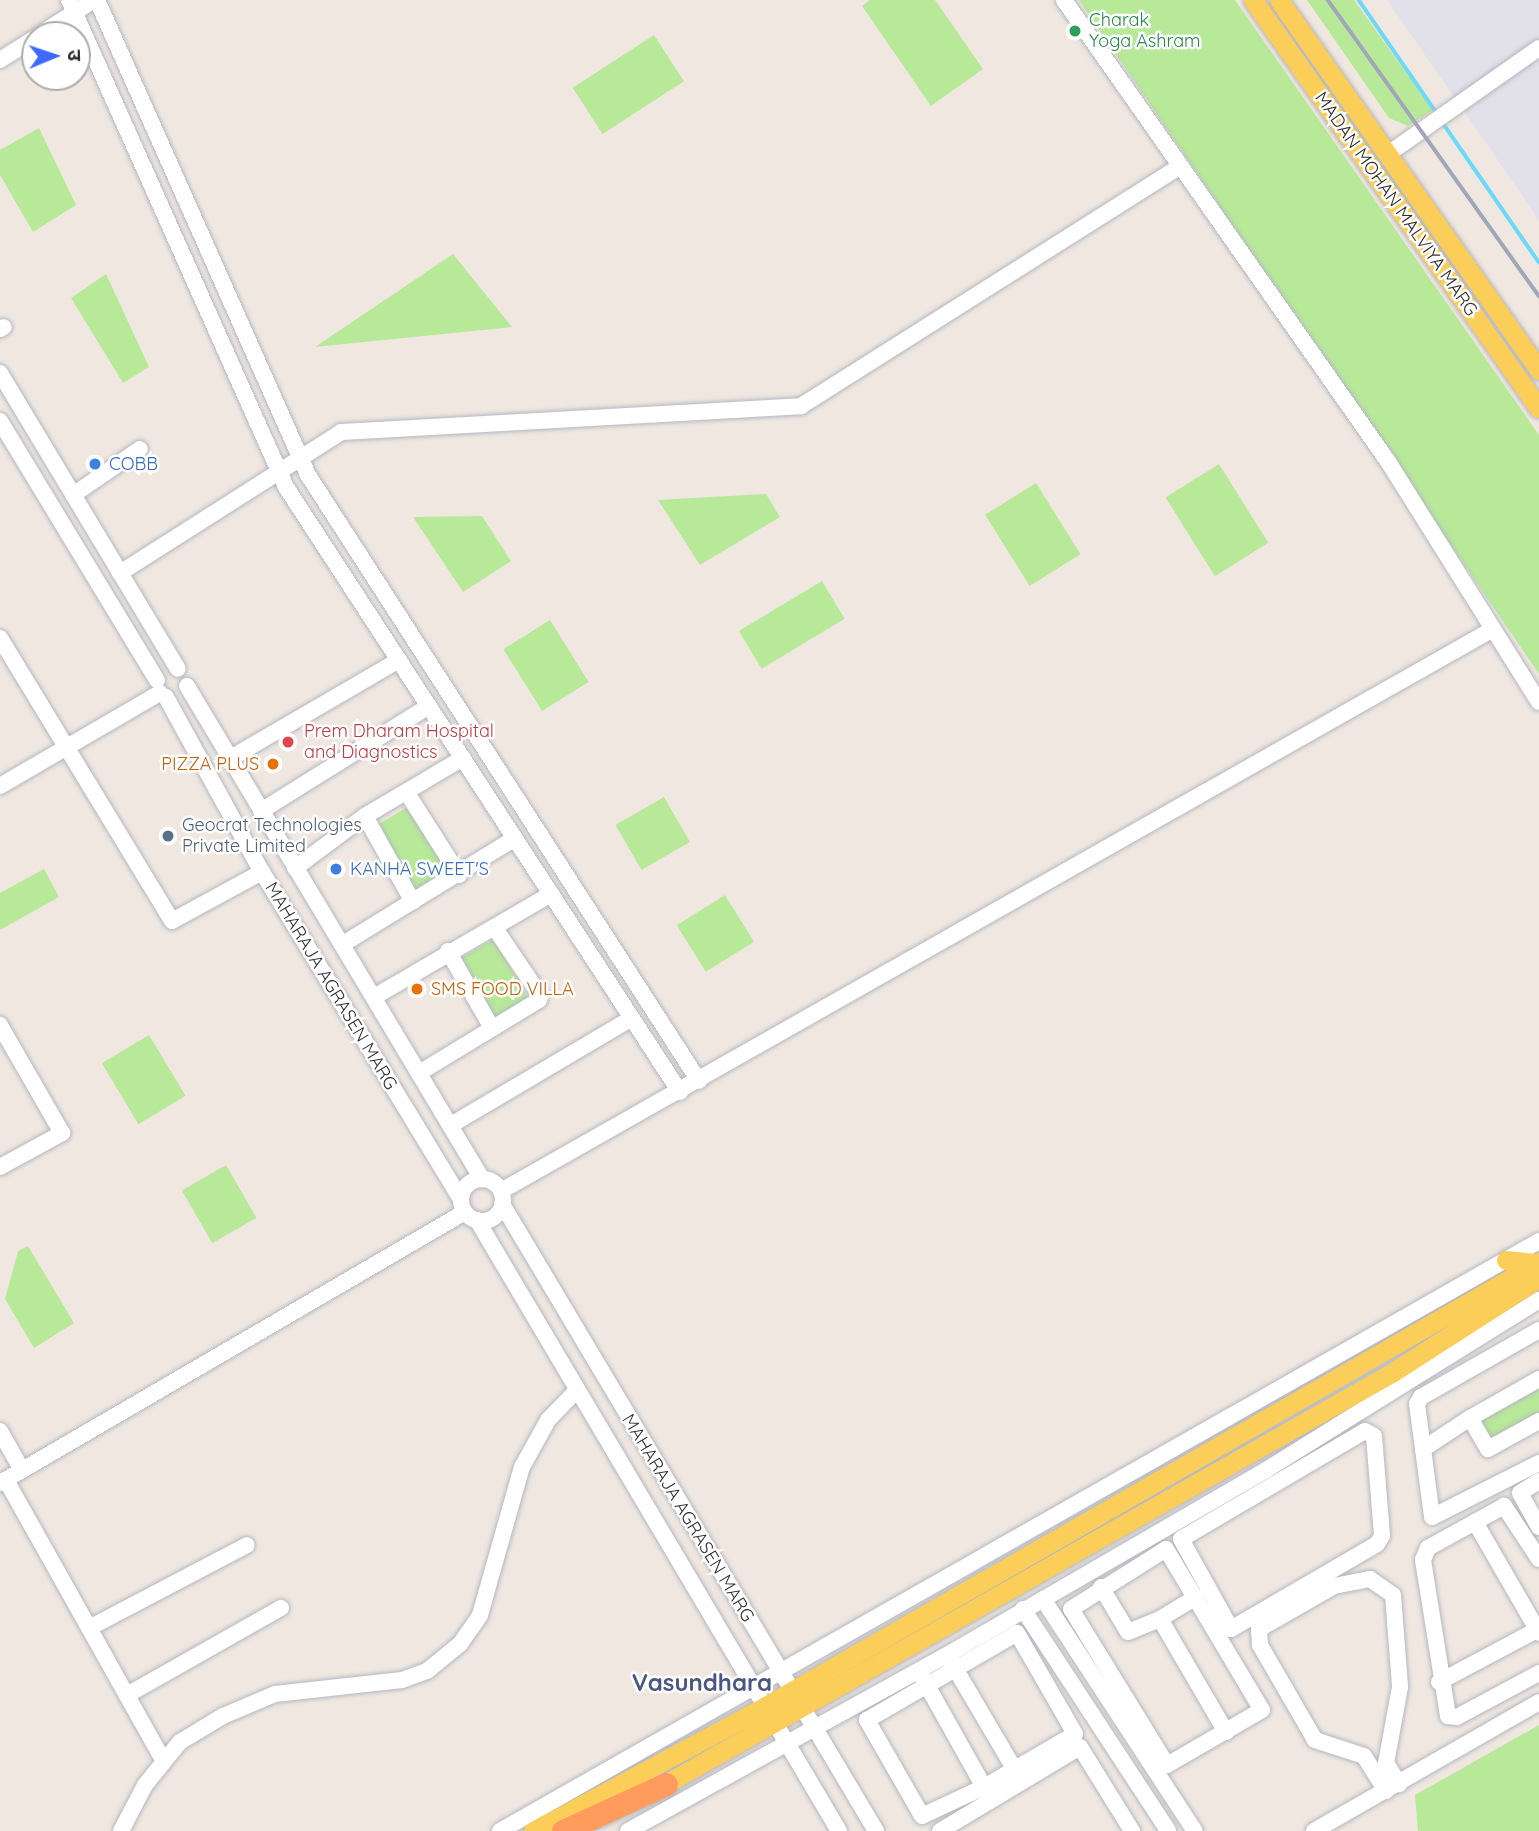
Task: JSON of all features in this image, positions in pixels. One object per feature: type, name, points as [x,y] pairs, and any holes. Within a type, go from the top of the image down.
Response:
[{"type":"highway","points":[[563,1831],[586,1824],[666,1784]]},
{"type":"main road","name":"MADAN MOHAN MALVIYA MARG","points":[[1252,0],[1539,408]]},
{"type":"main road","name":"MADAN MOHAN MALVIYA MARG","points":[[1279,0],[1539,370]]},
{"type":"main road","points":[[1506,1260],[1538,1268]]},
{"type":"main road","points":[[533,1831],[769,1714],[1393,1373],[1538,1268]]},
{"type":"main road","points":[[666,1784],[769,1714]]},
{"type":"street","points":[[54,21],[72,6],[96,0],[308,474],[699,1081]]},
{"type":"street","points":[[1064,0],[1389,463],[1539,702]]},
{"type":"street","points":[[72,6],[280,471],[399,660],[680,1092]]},
{"type":"street","points":[[0,60],[21,46]]},
{"type":"street","points":[[1388,154],[1539,48]]},
{"type":"street","points":[[120,573],[280,471],[326,438],[358,429],[553,423],[801,405],[1180,166]]},
{"type":"street","points":[[171,228],[194,218]]},
{"type":"street","name":"MAHARAJA AGRASEN MARG","points":[[0,373],[482,1179]]},
{"type":"street","name":"MAHARAJA AGRASEN MARG","points":[[0,421],[161,690],[262,872],[839,1831]]},
{"type":"street","points":[[73,495],[140,449]]},
{"type":"street","points":[[467,1210],[490,1219],[501,1198],[680,1092],[1493,629]]},
{"type":"street","points":[[0,638],[172,922],[262,872]]},
{"type":"street","points":[[229,758],[399,660]]},
{"type":"street","points":[[161,690],[165,669],[178,669]]},
{"type":"street","points":[[0,786],[161,690],[181,695],[187,685]]},
{"type":"street","points":[[261,811],[429,706]]},
{"type":"street","points":[[295,868],[365,816],[463,758]]},
{"type":"street","points":[[407,793],[459,875]]},
{"type":"street","points":[[365,816],[413,902]]},
{"type":"street","points":[[343,944],[459,875],[515,838]]},
{"type":"street","points":[[374,997],[448,951],[551,894]]},
{"type":"street","points":[[419,1073],[540,998],[494,927]]},
{"type":"street","points":[[448,951],[492,1028]]},
{"type":"street","points":[[450,1125],[632,1018]]},
{"type":"street","points":[[0,1025],[62,1133],[0,1167]]},
{"type":"street","points":[[467,1210],[466,1186],[482,1179],[501,1198]]},
{"type":"street","name":"MAHARAJA AGRASEN MARG","points":[[501,1198],[876,1831]]},
{"type":"street","points":[[164,1761],[3,1481],[467,1210]]},
{"type":"street","points":[[500,1831],[781,1674],[1539,1241]]},
{"type":"street","points":[[951,1661],[1023,1609],[1150,1536],[1271,1476],[1370,1431],[1382,1536],[1377,1544],[1231,1629],[1181,1539],[1271,1476],[1539,1300]]},
{"type":"street","points":[[1539,1330],[1418,1399],[1430,1515],[1435,1518],[1539,1463]]},
{"type":"street","points":[[1423,1449],[1470,1418],[1539,1379]]},
{"type":"street","points":[[121,1831],[145,1785],[180,1742],[275,1693],[402,1680],[426,1671],[460,1644],[480,1615],[522,1467],[548,1420],[575,1392]]},
{"type":"street","points":[[1470,1418],[1488,1449],[1539,1421]]},
{"type":"street","points":[[0,1432],[22,1470]]},
{"type":"street","points":[[1539,1481],[1520,1496],[1539,1527]]},
{"type":"street","points":[[1539,1559],[1509,1507],[1502,1506],[1425,1552],[1439,1682],[1445,1711],[1452,1718],[1539,1673]]},
{"type":"street","points":[[1439,1682],[1538,1632],[1475,1522]]},
{"type":"street","points":[[1150,1536],[1160,1552]]},
{"type":"street","points":[[89,1628],[247,1545]]},
{"type":"street","points":[[1168,1551],[1262,1708],[1173,1764],[1161,1762],[1071,1612],[1073,1604],[1101,1587],[1160,1552],[1168,1551]]},
{"type":"street","points":[[1370,1579],[1393,1595],[1400,1687],[1387,1763],[1392,1788],[1363,1756],[1315,1740],[1259,1645],[1259,1629],[1334,1586],[1370,1579]]},
{"type":"street","points":[[1101,1587],[1128,1632],[1160,1619],[1196,1597]]},
{"type":"street","points":[[1043,1599],[1195,1831]]},
{"type":"street","points":[[127,1695],[281,1608]]},
{"type":"street","points":[[1023,1609],[1168,1831]]},
{"type":"street","points":[[1160,1619],[1226,1732]]},
{"type":"street","points":[[628,1831],[786,1742],[951,1661],[1017,1633],[1075,1734],[984,1787],[922,1816],[867,1720],[922,1677]]},
{"type":"street","points":[[951,1661],[1015,1770]]},
{"type":"street","points":[[922,1677],[984,1787]]},
{"type":"street","points":[[1314,1831],[1539,1702]]},
{"type":"street","points":[[940,1831],[1080,1747],[1132,1831]]},
{"type":"shaded area","points":[[1387,0],[1539,0],[1539,222],[1528,204]]},
{"type":"green space","points":[[870,0],[935,0],[983,69],[931,106],[862,6]]},
{"type":"green space","points":[[1079,0],[1235,0],[1539,435],[1539,674]]},
{"type":"green space","points":[[1307,0],[1354,0],[1433,110],[1408,126],[1389,118]]},
{"type":"green space","points":[[654,35],[684,81],[603,134],[573,88]]},
{"type":"green space","points":[[39,128],[76,205],[33,232],[0,175],[0,150]]},
{"type":"green space","points":[[453,254],[512,327],[315,347]]},
{"type":"green space","points":[[106,274],[149,367],[123,383],[71,298]]},
{"type":"green space","points":[[1219,464],[1268,543],[1215,576],[1166,497]]},
{"type":"green space","points":[[1036,483],[1081,554],[1030,586],[985,515]]},
{"type":"green space","points":[[766,494],[780,517],[700,565],[658,500]]},
{"type":"green space","points":[[482,516],[511,561],[463,592],[413,517]]},
{"type":"green space","points":[[822,581],[845,619],[762,669],[739,631]]},
{"type":"green space","points":[[550,620],[589,682],[542,711],[503,649]]},
{"type":"green space","points":[[664,797],[690,842],[642,870],[616,825]]},
{"type":"green space","points":[[409,806],[452,878],[417,899],[374,827]]},
{"type":"green space","points":[[44,869],[59,897],[0,930],[0,893]]},
{"type":"green space","points":[[725,895],[754,942],[706,972],[677,925]]},
{"type":"green space","points":[[494,939],[528,998],[491,1019],[457,960]]},
{"type":"green space","points":[[149,1035],[186,1096],[138,1124],[102,1063]]},
{"type":"green space","points":[[226,1165],[256,1218],[212,1243],[182,1190]]},
{"type":"green space","points":[[28,1246],[74,1323],[34,1348],[5,1299],[18,1251]]},
{"type":"green space","points":[[1539,1386],[1539,1415],[1491,1442],[1479,1420]]},
{"type":"green space","points":[[1539,1725],[1539,1831],[1418,1831],[1415,1795]]},
{"type":"waterway","points":[[1359,0],[1437,113]]},
{"type":"waterway","points":[[1443,123],[1539,262]]},
{"type":"railway","points":[[1328,0],[1539,296]]},
{"type":"place","name":"Charak Yoga Ashram","points":[[1075,31]]},
{"type":"place","name":"COBB","points":[[95,464]]},
{"type":"place","name":"Prem Dharam Hospital and Diagnostics","points":[[288,742]]},
{"type":"place","name":"PIZZA PLUS","points":[[273,764]]},
{"type":"place","name":"Geocrat Technologies Private Limited","points":[[168,836]]},
{"type":"place","name":"KANHA SWEET'S","points":[[336,869]]},
{"type":"place","name":"SMS FOOD VILLA","points":[[417,989]]},
{"type":"district","name":"Vasundhara","points":[[702,1683]]}]
